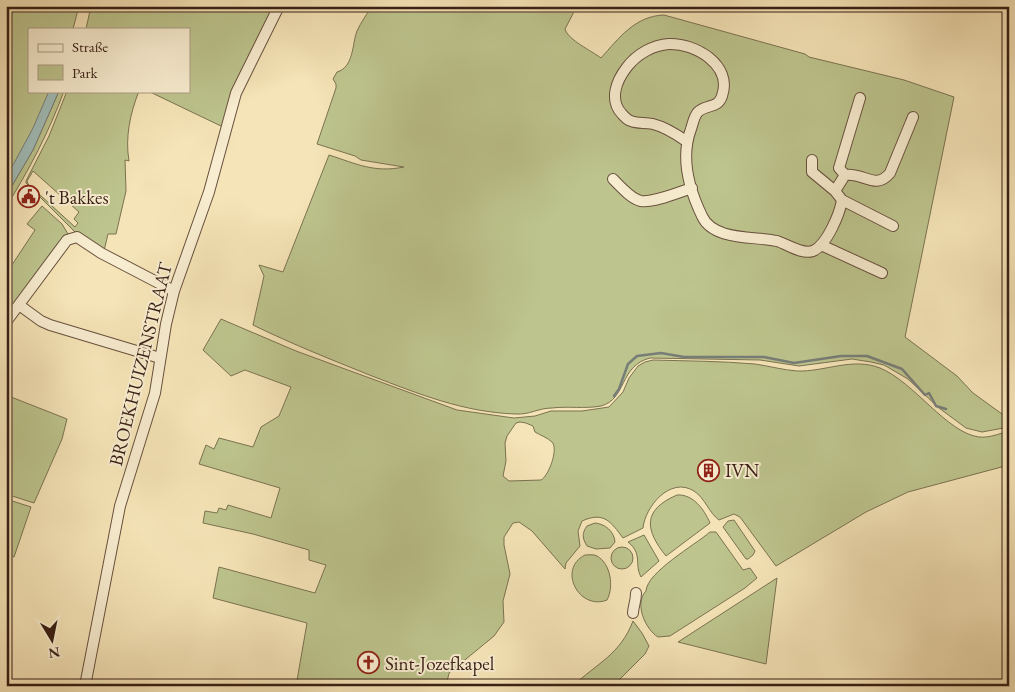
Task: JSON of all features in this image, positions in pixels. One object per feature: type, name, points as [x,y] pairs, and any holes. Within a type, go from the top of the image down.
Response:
[{"type":"street","name":"BROEKHUIZENSTRAAT","points":[[85,686],[120,506],[155,393],[174,290],[209,192],[240,84],[279,6]]},
{"type":"street","points":[[686,141],[661,126],[652,123],[636,123],[628,120],[616,106],[614,98],[617,83],[624,70],[642,53],[654,47],[667,44],[681,44],[694,48],[706,55],[721,72],[724,88],[722,97],[713,106],[699,110],[686,141],[686,163],[692,188],[702,218],[712,228],[728,234],[776,241],[802,251],[812,251],[821,245],[840,210],[842,200]]},
{"type":"street","points":[[845,175],[839,168],[860,98]]},
{"type":"street","points":[[835,191],[845,175],[852,174],[877,182],[884,180],[890,174],[912,117]]},
{"type":"street","points":[[812,160],[812,172],[835,191],[842,200],[893,226]]},
{"type":"street","points":[[613,179],[631,196],[640,201],[692,188]]},
{"type":"street","points":[[6,322],[67,240],[74,236],[101,253],[174,290]]},
{"type":"street","points":[[821,245],[882,274]]},
{"type":"street","points":[[19,305],[41,321],[50,325],[160,358]]},
{"type":"street","points":[[632,613],[636,604],[636,593]]},
{"type":"green space","points":[[6,6],[79,6],[73,28],[28,28],[28,92],[54,92],[6,187]]},
{"type":"green space","points":[[91,6],[275,6],[223,127],[150,92],[190,92],[190,28],[86,28]]},
{"type":"green space","points":[[372,6],[577,6],[565,29],[575,41],[601,58],[628,29],[644,19],[664,15],[805,54],[809,57],[904,80],[954,97],[905,337],[957,376],[973,393],[1009,419],[1009,427],[982,432],[966,428],[939,408],[908,379],[884,365],[852,359],[799,366],[760,360],[650,358],[640,362],[633,368],[615,397],[601,406],[547,408],[520,414],[496,413],[459,406],[407,389],[312,352],[253,325],[264,276],[259,265],[283,272],[329,155],[374,168],[393,169],[404,167],[361,160],[355,156],[317,144],[336,88],[333,79],[337,72],[347,65],[352,54],[357,31]]},
{"type":"green space","points":[[59,92],[64,92],[31,165],[6,207],[6,196],[33,150]]},
{"type":"green space","points":[[67,92],[139,92],[129,126],[129,161],[125,160],[126,191],[116,234],[108,234],[104,251],[77,234],[26,183],[49,136]],"holes":[[[33,171],[79,212],[74,219],[78,223],[75,227],[28,184],[27,181]]]},
{"type":"green space","points":[[42,206],[62,224],[68,234],[6,316],[6,274],[35,230],[27,224]]},
{"type":"green space","points":[[221,319],[296,351],[457,410],[514,418],[535,416],[551,411],[582,411],[609,407],[623,392],[629,378],[638,366],[653,360],[742,363],[797,371],[849,364],[870,365],[893,375],[943,417],[967,433],[983,437],[1009,431],[1009,465],[908,492],[866,512],[776,566],[740,517],[734,514],[719,520],[712,514],[698,494],[685,487],[676,488],[660,496],[648,511],[643,528],[623,538],[615,527],[606,520],[596,517],[582,521],[578,531],[580,546],[566,563],[565,569],[532,531],[519,522],[513,523],[504,537],[510,574],[503,601],[504,622],[494,636],[449,673],[447,682],[449,686],[296,686],[307,623],[213,598],[219,567],[315,593],[326,565],[309,560],[309,550],[253,534],[203,523],[205,511],[217,513],[219,508],[226,510],[228,505],[271,518],[280,488],[199,464],[206,445],[214,449],[219,438],[253,447],[261,427],[279,416],[291,387],[245,370],[231,376],[203,350]],"holes":[[[516,423],[526,423],[533,426],[535,432],[552,442],[554,446],[552,462],[547,474],[541,480],[509,481],[503,476],[507,436]]]},
{"type":"green space","points":[[6,395],[67,419],[62,439],[34,503],[6,494]]},
{"type":"green space","points":[[677,495],[688,497],[697,503],[710,523],[666,556],[654,538],[651,521],[658,507]]},
{"type":"green space","points":[[6,499],[31,507],[14,557],[6,554]]},
{"type":"green space","points":[[734,520],[755,551],[748,559],[746,559],[723,527],[728,521]]},
{"type":"green space","points":[[595,523],[611,531],[615,542],[610,548],[596,549],[587,546],[583,538],[584,531],[587,526]]},
{"type":"green space","points":[[710,532],[716,532],[743,570],[750,568],[757,578],[745,588],[670,636],[658,637],[645,622],[641,609],[641,602],[648,584],[663,567]]},
{"type":"green space","points":[[644,535],[659,561],[641,577],[637,555],[633,546],[628,542]]},
{"type":"green space","points":[[622,547],[630,550],[633,558],[630,566],[622,569],[614,566],[611,558],[614,550]]},
{"type":"green space","points":[[585,555],[597,556],[608,570],[611,582],[607,600],[597,602],[588,600],[575,587],[572,578],[573,569],[577,561]]},
{"type":"green space","points":[[777,578],[766,664],[678,642]]},
{"type":"green space","points":[[633,621],[649,646],[645,654],[613,686],[573,686],[615,650],[628,633]]},
{"type":"water","points":[[49,92],[59,92],[33,150],[6,196],[6,178],[33,128]]},
{"type":"waterway","points":[[614,396],[619,389],[628,364],[637,356],[661,353],[684,357],[764,357],[794,363],[841,356],[867,356],[902,369],[925,395],[929,393],[936,406],[946,409]]},
{"type":"place","name":"'t Bakkes","points":[[29,197]]},
{"type":"place","name":"IVN","points":[[709,470]]},
{"type":"place","name":"Sint-Jozefkapel","points":[[369,663]]}]
